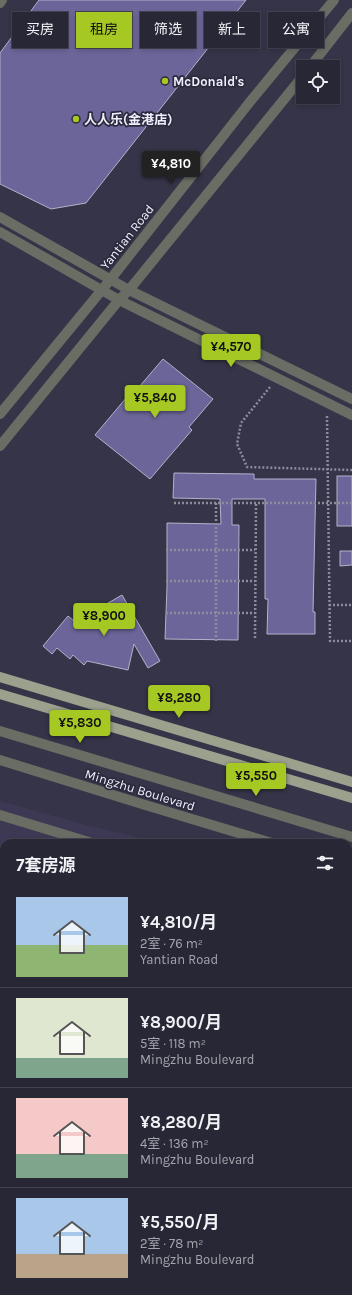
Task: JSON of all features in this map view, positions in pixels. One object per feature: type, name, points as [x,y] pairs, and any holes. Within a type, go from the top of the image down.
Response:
[{"type":"main road","points":[[0,677],[352,782]]},
{"type":"main road","points":[[0,694],[352,798]]},
{"type":"street","name":"Yantian Road","points":[[0,414],[110,280],[249,103],[334,0]]},
{"type":"street","points":[[315,60],[352,13]]},
{"type":"street","points":[[0,446],[296,85]]},
{"type":"street","points":[[0,217],[129,290],[352,399]]},
{"type":"street","points":[[0,232],[119,300],[352,415]]},
{"type":"street","name":"Mingzhu Boulevard","points":[[0,731],[352,837]]},
{"type":"street","name":"Mingzhu Boulevard","points":[[0,760],[259,839]]},
{"type":"street","points":[[0,815],[79,839]]},
{"type":"path","points":[[272,384],[241,423],[237,444],[247,467],[352,470]]},
{"type":"path","points":[[327,411],[330,641],[352,641]]},
{"type":"path","points":[[174,503],[352,503]]},
{"type":"path","points":[[216,503],[216,642]]},
{"type":"path","points":[[255,638],[256,503]]},
{"type":"path","points":[[166,550],[256,550]]},
{"type":"path","points":[[166,581],[255,581]]},
{"type":"path","points":[[329,605],[352,605]]},
{"type":"path","points":[[166,613],[255,613]]},
{"type":"shaded area","points":[[0,801],[86,825],[145,839],[0,839]]},
{"type":"building","name":"人人乐(金港店)","points":[[39,0],[246,0],[237,12],[204,12],[204,48],[208,48],[86,203],[51,209],[0,184],[0,53],[12,37],[12,48],[68,48],[68,12],[30,12]]},
{"type":"building","points":[[163,359],[213,399],[189,427],[192,430],[150,479],[95,435],[137,385],[139,387]]},
{"type":"building","points":[[174,473],[254,474],[254,479],[316,479],[313,612],[315,612],[315,634],[267,634],[268,599],[265,599],[265,499],[232,499],[232,525],[239,525],[238,640],[165,639],[167,523],[221,524],[220,499],[173,498]]},
{"type":"building","points":[[337,476],[352,476],[352,526],[337,526]]},
{"type":"building","points":[[340,551],[352,551],[352,565],[340,566]]},
{"type":"building","points":[[122,595],[160,661],[148,668],[134,644],[128,670],[87,661],[84,665],[73,655],[70,659],[57,648],[52,654],[43,646],[68,616],[79,625],[94,608],[96,610]]},
{"type":"place","name":"McDonald's","points":[[165,81]]},
{"type":"place","name":"人人乐(金港店)","points":[[76,119]]}]
